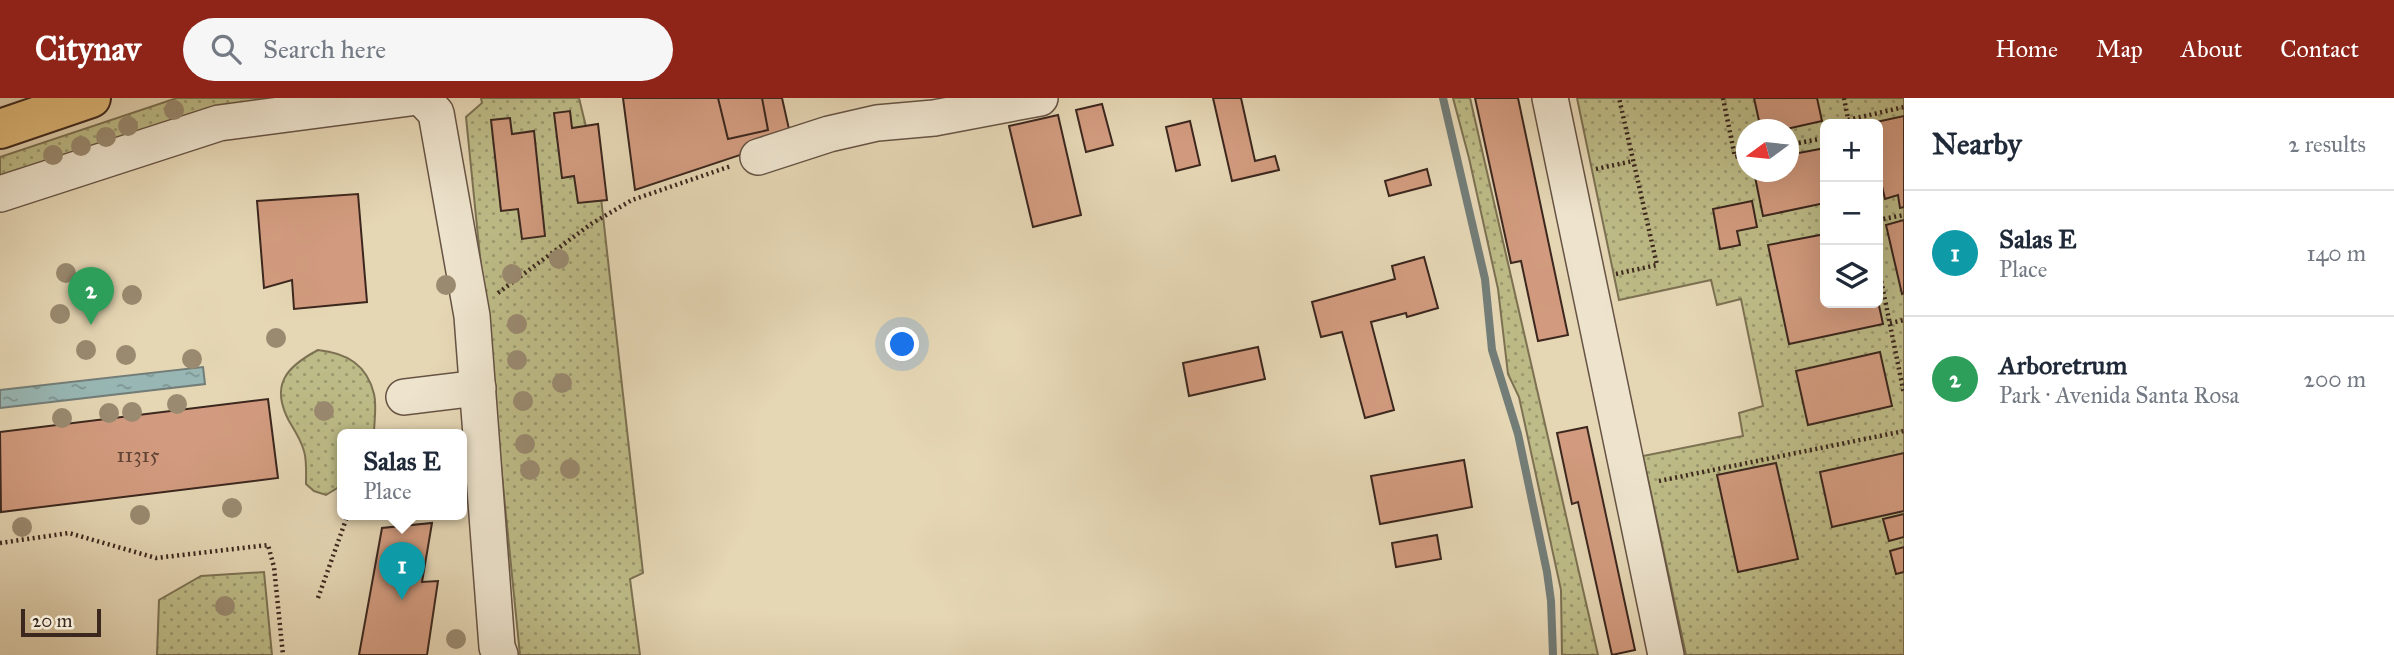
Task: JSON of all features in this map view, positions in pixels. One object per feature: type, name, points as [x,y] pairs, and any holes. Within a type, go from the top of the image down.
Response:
[{"type":"main road","points":[[0,129],[91,98]]},
{"type":"lane","points":[[0,194],[219,123],[410,98]]},
{"type":"lane","points":[[422,98],[436,113],[472,316],[497,647],[500,655]]},
{"type":"lane","points":[[758,157],[829,134],[877,123],[934,118],[1040,98]]},
{"type":"lane","points":[[1550,98],[1666,655]]},
{"type":"lane","points":[[404,397],[478,388]]},
{"type":"path","points":[[1588,281],[1657,265],[1619,98]]},
{"type":"path","points":[[1723,98],[1736,157]]},
{"type":"path","points":[[1844,98],[1848,119]]},
{"type":"path","points":[[1860,119],[1904,107]]},
{"type":"path","points":[[1799,143],[1820,139]]},
{"type":"path","points":[[472,316],[549,254],[591,224],[632,200],[758,157]]},
{"type":"path","points":[[1566,175],[1633,161]]},
{"type":"path","points":[[1883,219],[1904,215]]},
{"type":"path","points":[[1883,289],[1904,394]]},
{"type":"path","points":[[1890,323],[1904,320]]},
{"type":"path","points":[[1631,486],[1904,431]]},
{"type":"path","points":[[318,598],[346,520]]},
{"type":"path","points":[[0,543],[69,533],[156,558],[268,545],[274,567],[283,655]]},
{"type":"shaded area","points":[[177,98],[278,98],[0,179],[0,157]]},
{"type":"shaded area","points":[[481,98],[579,98],[599,180],[643,573],[630,579],[640,655],[520,655],[466,117],[482,103]]},
{"type":"shaded area","points":[[1453,98],[1470,98],[1598,655],[1562,655],[1561,590],[1519,397],[1508,374],[1498,289]]},
{"type":"shaded area","points":[[1577,98],[1904,98],[1904,655],[1686,655],[1643,456],[1743,436],[1739,413],[1763,406],[1741,299],[1717,305],[1711,280],[1619,300]]},
{"type":"shaded area","points":[[318,350],[347,358],[361,368],[374,394],[374,429],[337,429],[337,488],[326,495],[314,491],[306,484],[304,451],[283,408],[281,397],[284,378],[307,356]]},
{"type":"shaded area","points":[[264,572],[272,655],[157,655],[159,600],[201,576]]},
{"type":"water","points":[[203,367],[205,384],[0,408],[0,390]]},
{"type":"building","points":[[623,98],[782,98],[791,138],[635,190]]},
{"type":"building","points":[[718,98],[762,98],[768,130],[728,139]]},
{"type":"building","points":[[1213,98],[1241,98],[1255,161],[1275,156],[1279,170],[1232,181]]},
{"type":"building","points":[[1475,98],[1518,98],[1568,335],[1538,341],[1521,261],[1511,263]]},
{"type":"building","points":[[1754,98],[1817,98],[1822,119],[1799,126],[1799,119],[1759,119]]},
{"type":"building","points":[[1102,104],[1113,145],[1086,152],[1076,110]]},
{"type":"building","points":[[570,111],[572,128],[598,124],[607,200],[578,203],[574,176],[562,178],[554,113]]},
{"type":"building","points":[[1058,115],[1081,215],[1033,227],[1009,126]]},
{"type":"building","points":[[1904,116],[1904,207],[1900,208],[1898,195],[1885,199],[1883,190],[1883,121]]},
{"type":"building","points":[[510,118],[512,134],[534,131],[545,236],[522,239],[518,209],[501,211],[491,120]]},
{"type":"building","points":[[1190,121],[1200,165],[1176,171],[1166,127]]},
{"type":"building","points":[[1820,149],[1820,204],[1763,216],[1756,182],[1799,182],[1799,153]]},
{"type":"building","points":[[1427,169],[1431,185],[1389,196],[1385,181]]},
{"type":"building","points":[[358,194],[367,302],[294,309],[292,280],[264,288],[257,201]]},
{"type":"building","points":[[1752,201],[1757,227],[1737,231],[1740,245],[1720,249],[1713,209]]},
{"type":"building","points":[[1904,220],[1904,293],[1902,294],[1886,225]]},
{"type":"building","points":[[1820,235],[1820,308],[1880,308],[1883,324],[1789,344],[1768,245]]},
{"type":"building","points":[[1424,257],[1438,308],[1407,317],[1406,313],[1371,322],[1394,410],[1365,418],[1342,332],[1321,337],[1312,302],[1395,279],[1392,266]]},
{"type":"building","points":[[1258,347],[1265,379],[1189,396],[1183,363]]},
{"type":"building","points":[[1880,352],[1892,406],[1808,425],[1796,371]]},
{"type":"building","points":[[268,399],[278,478],[1,512],[0,432]]},
{"type":"building","points":[[1587,427],[1635,650],[1612,655],[1578,502],[1572,504],[1557,433]]},
{"type":"building","points":[[1904,453],[1904,511],[1832,527],[1820,472]]},
{"type":"building","points":[[1464,460],[1472,507],[1380,524],[1371,476]]},
{"type":"building","points":[[1776,463],[1798,559],[1738,572],[1717,475]]},
{"type":"building","points":[[1904,514],[1904,537],[1889,541],[1883,519]]},
{"type":"building","points":[[432,523],[422,582],[438,581],[427,655],[359,655],[382,528]]},
{"type":"building","points":[[1437,535],[1441,559],[1396,567],[1392,543]]},
{"type":"building","points":[[1904,547],[1904,572],[1896,574],[1890,551]]},
{"type":"waterway","points":[[1443,98],[1485,279],[1492,350],[1518,434],[1547,572],[1553,655]]},
{"type":"place","name":"Arboretrum","points":[[91,325]]},
{"type":"place","name":"Salas E","points":[[402,600]]}]
